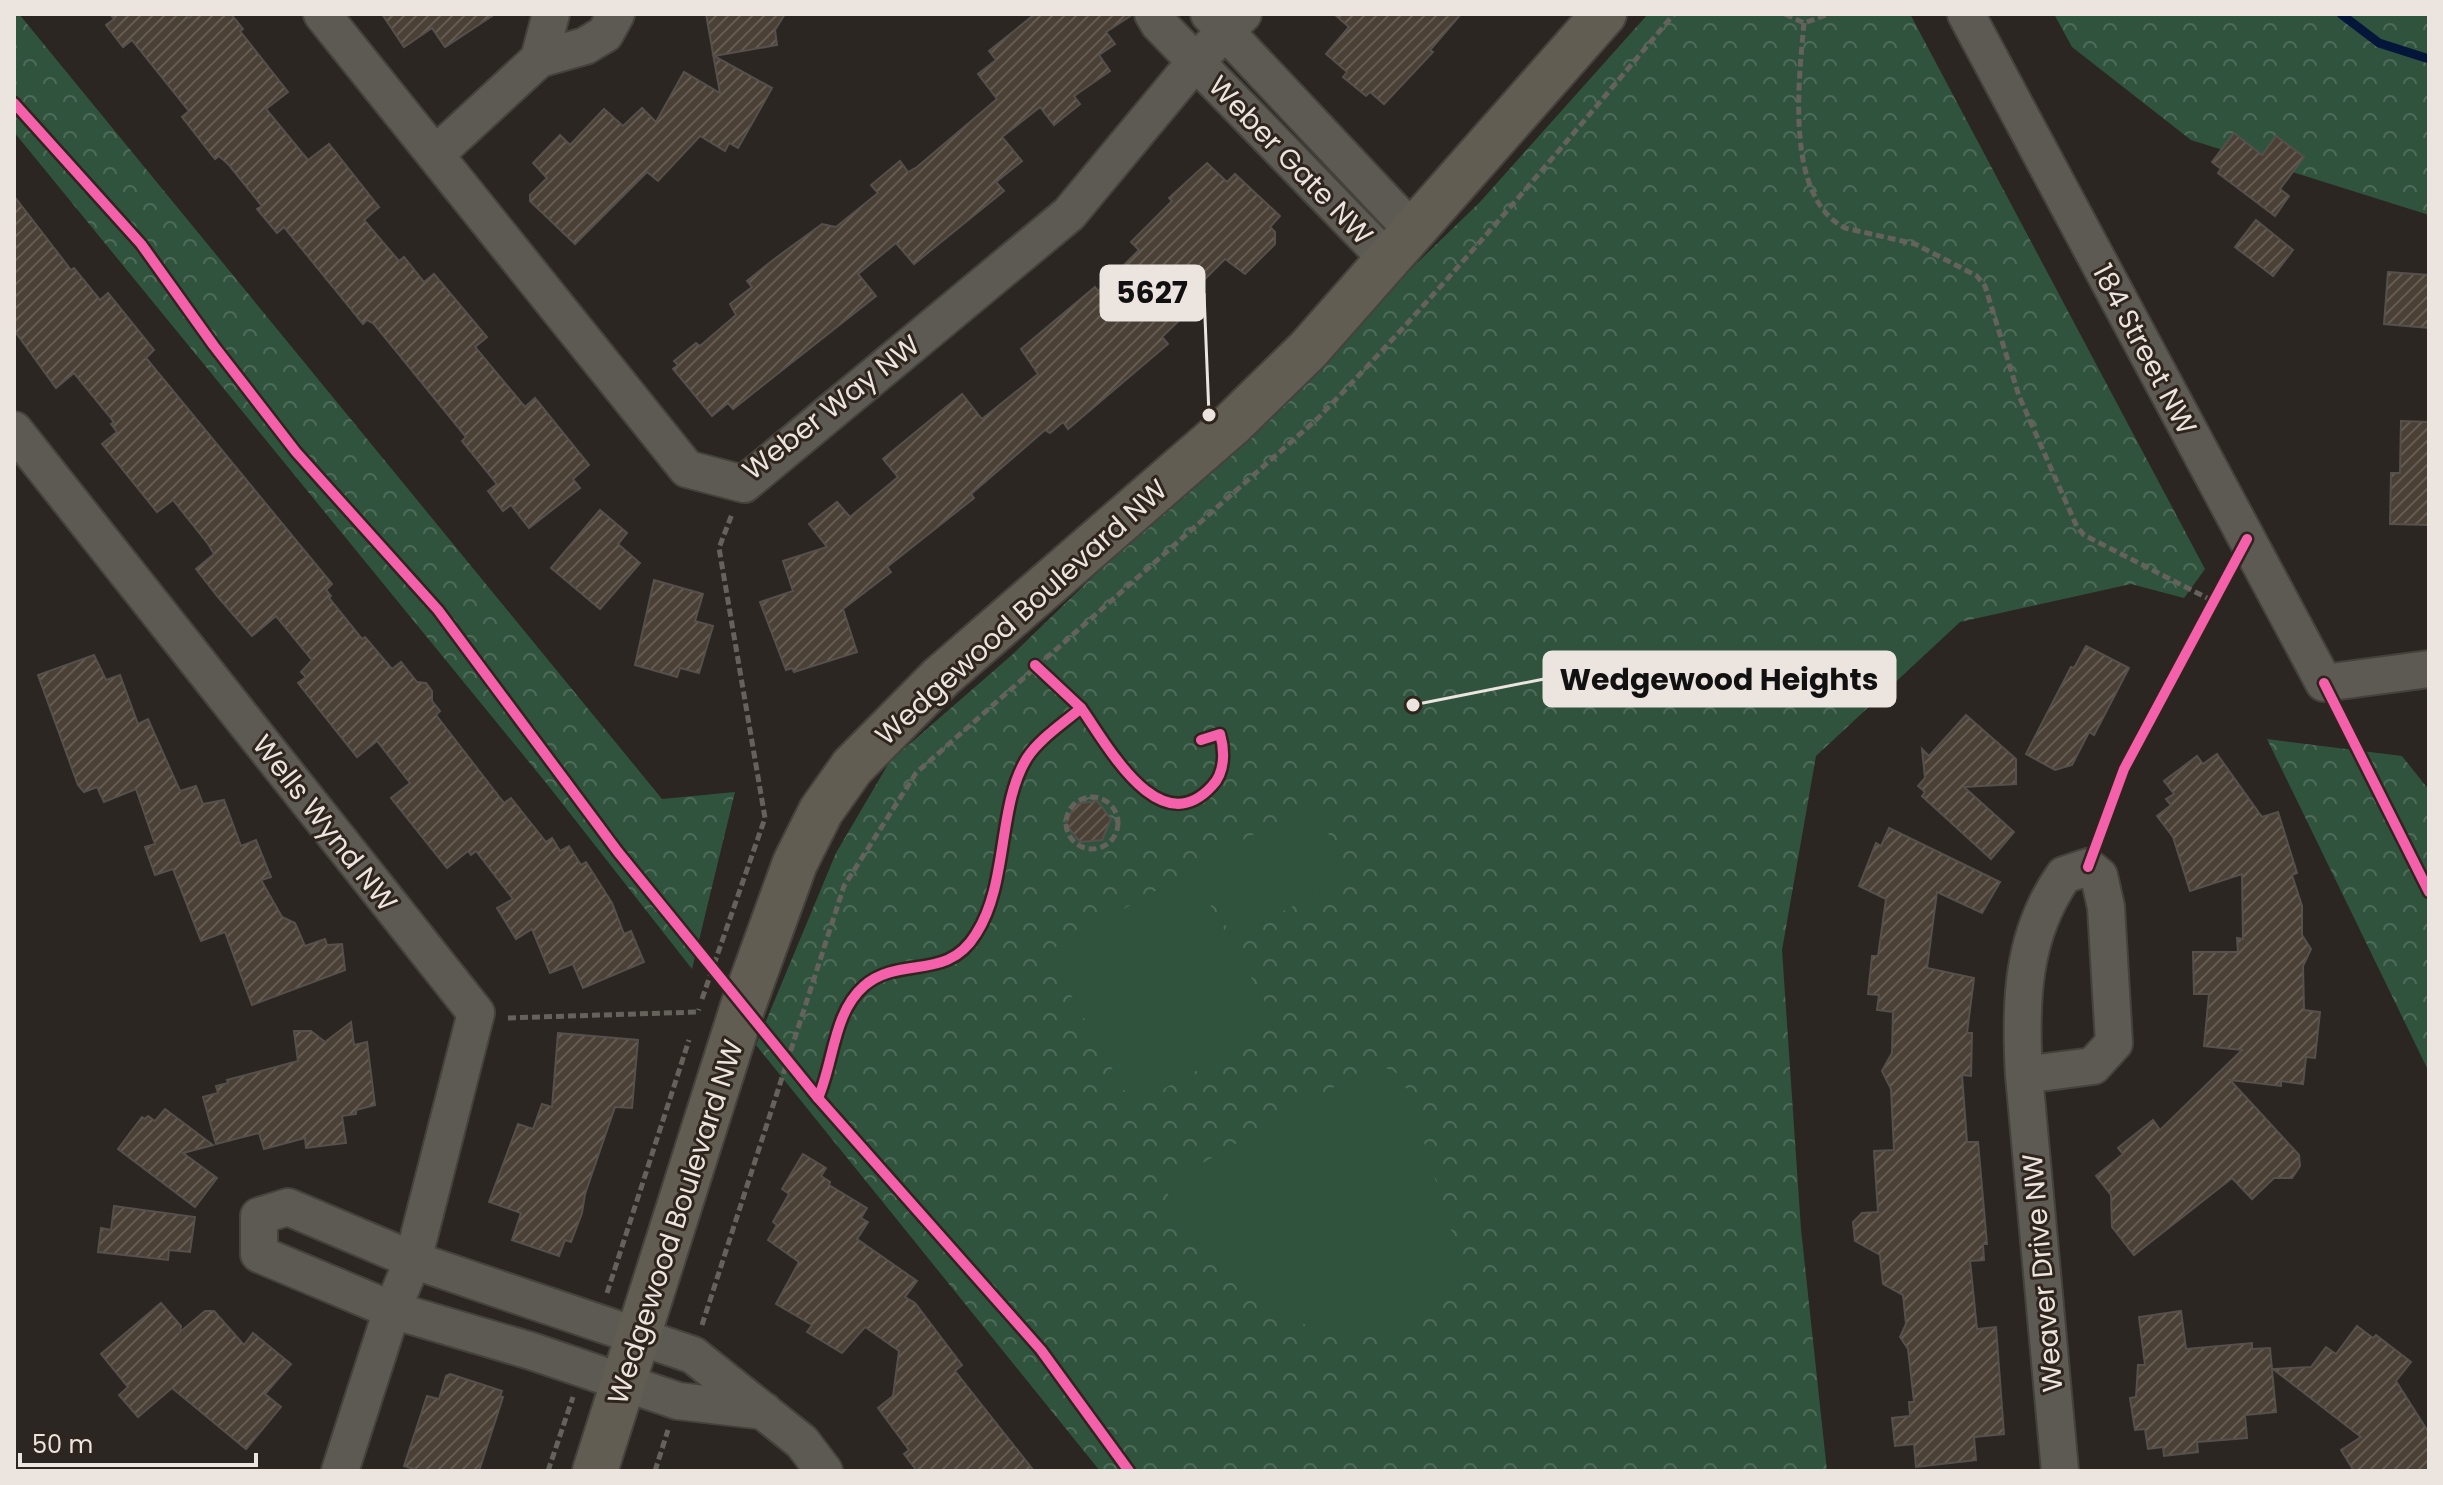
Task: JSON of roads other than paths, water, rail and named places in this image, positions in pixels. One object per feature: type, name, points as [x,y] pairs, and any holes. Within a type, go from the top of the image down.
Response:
[{"type":"street","name":"Weber Way NW","points":[[322,14],[687,469],[744,484],[1069,214],[1217,34]]},
{"type":"street","points":[[539,59],[551,14]]},
{"type":"street","points":[[436,154],[539,59],[585,46],[605,34],[616,14]]},
{"type":"street","name":"Weber Gate NW","points":[[1153,14],[1159,24],[1217,34],[1400,245]]},
{"type":"street","name":"Wedgewood Boulevard NW","points":[[595,1471],[743,1006],[795,863],[821,811],[852,767],[941,677],[1231,425],[1308,350],[1604,14]]},
{"type":"street","name":"184 Street NW","points":[[1966,14],[2324,683],[2429,669]]},
{"type":"street","name":"Wells Wynd NW","points":[[15,432],[476,1013],[413,1260]]},
{"type":"street","name":"Weaver Drive NW","points":[[2024,1075],[2093,1066],[2114,1043],[2106,907],[2099,876],[2088,867],[2076,868],[2059,882],[2036,925],[2028,951],[2021,1024],[2024,1075],[2060,1471]]},
{"type":"street","points":[[764,1411],[678,1401],[583,1367],[392,1310],[259,1254],[259,1216],[288,1207],[413,1260],[693,1355],[764,1411],[802,1442],[824,1471]]},
{"type":"street","points":[[340,1471],[392,1310],[413,1260]]},
{"type":"waterway","points":[[2341,14],[2379,43],[2429,59]]},
{"type":"place","name":"5627","points":[[1209,415]]},
{"type":"place","name":"Wedgewood Heights","points":[[1413,705]]}]
